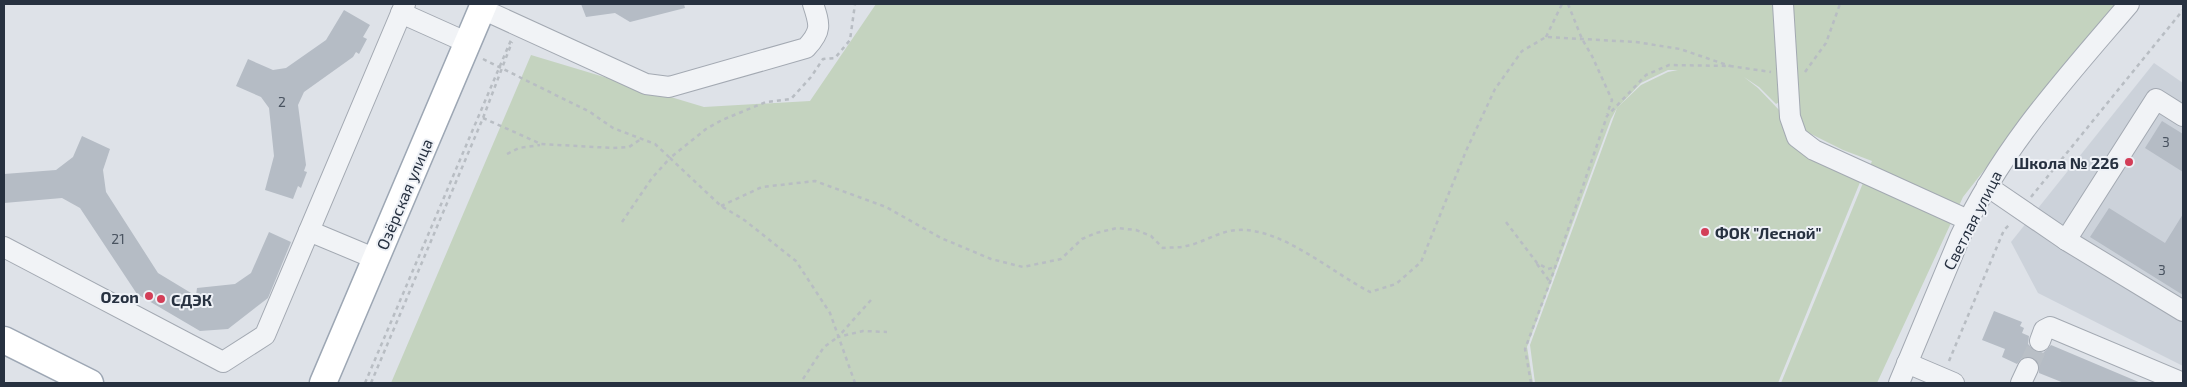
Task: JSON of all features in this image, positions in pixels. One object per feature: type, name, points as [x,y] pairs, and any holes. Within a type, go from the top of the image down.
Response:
[{"type":"main road","name":"Озёрская улица","points":[[323,383],[483,6]]},
{"type":"main road","points":[[4,340],[90,383]]},
{"type":"street","points":[[483,6],[518,26],[646,84],[669,87],[806,48],[816,37],[820,24],[813,4]]},
{"type":"street","points":[[1783,4],[1790,117],[1797,137],[1814,150],[1968,220]]},
{"type":"street","name":"Светлая улица","points":[[1899,383],[1968,220],[2002,160],[2040,108],[2129,4]]},
{"type":"street","points":[[4,247],[223,362],[265,335],[403,8],[468,43]]},
{"type":"street","points":[[2066,240],[2156,99],[2183,116]]},
{"type":"street","points":[[1987,186],[2066,240],[2183,311]]},
{"type":"street","points":[[309,231],[376,259]]},
{"type":"street","points":[[2040,341],[2047,327],[2183,383]]},
{"type":"street","points":[[1907,363],[1948,381]]},
{"type":"path","points":[[1546,37],[1562,4]]},
{"type":"path","points":[[1531,383],[1525,349],[1550,282],[1612,100],[1582,39],[1568,4]]},
{"type":"path","points":[[1607,116],[1646,75],[1669,65],[1730,66],[1787,74],[1803,74],[1826,43],[1840,4]]},
{"type":"path","points":[[1948,381],[2004,230],[2183,10]]},
{"type":"path","points":[[371,383],[484,118],[518,26]]},
{"type":"path","points":[[365,383],[518,26]]},
{"type":"path","points":[[721,206],[762,187],[816,180],[886,207],[941,238],[991,259],[1024,267],[1061,259],[1082,239],[1096,233],[1117,228],[1136,230],[1151,236],[1163,248],[1187,246],[1236,230],[1261,232],[1304,250],[1344,278],[1370,292],[1396,284],[1421,262],[1466,150],[1495,89],[1522,51],[1546,37],[1636,42],[1680,49],[1730,66]]},
{"type":"path","points":[[484,118],[541,144]]},
{"type":"path","points":[[506,154],[519,148],[541,144],[613,148],[629,147],[642,139]]},
{"type":"path","points":[[622,222],[652,178],[670,158],[721,206],[796,261],[830,313],[855,383]]},
{"type":"path","points":[[1506,222],[1550,282]]},
{"type":"path","points":[[1537,263],[1548,269],[1555,267]]},
{"type":"path","points":[[803,379],[824,348],[838,337],[871,300]]},
{"type":"path","points":[[838,337],[863,331],[887,332]]},
{"type":"shaded area","name":"Школа № 226","points":[[2154,63],[2183,83],[2183,366],[2038,293],[2011,242]]},
{"type":"green space","points":[[876,4],[2115,4],[1963,197],[1877,383],[1781,383],[1872,161],[1843,150],[1803,130],[1798,106],[1784,99],[1776,104],[1759,87],[1744,77],[1758,88],[1780,111],[1795,146],[1863,175],[1778,383],[1535,383],[1530,345],[1617,108],[1611,119],[1527,347],[1533,383],[391,383],[531,55],[704,107],[810,101]],"holes":[[[1668,70],[1678,70],[1668,72],[1641,85],[1617,108],[1641,83]]]},
{"type":"building","points":[[581,4],[684,4],[685,8],[630,22],[615,13],[586,17]]},
{"type":"building","points":[[344,10],[370,25],[363,37],[367,39],[359,54],[356,52],[353,57],[304,92],[298,105],[306,165],[304,171],[307,172],[301,188],[298,186],[293,199],[265,190],[274,156],[269,108],[261,97],[236,86],[248,59],[273,70],[286,68],[326,40]]},
{"type":"building","points":[[2162,121],[2183,134],[2183,172],[2145,148]]},
{"type":"building","points":[[82,136],[110,149],[103,170],[106,192],[158,273],[196,296],[197,288],[235,284],[251,273],[269,232],[291,242],[268,298],[228,329],[200,331],[137,294],[80,208],[62,198],[4,203],[4,174],[56,170],[73,157]]},
{"type":"building","points":[[2109,208],[2165,243],[2183,214],[2183,295],[2090,237]]},
{"type":"building","points":[[1994,311],[2022,322],[2020,326],[2024,328],[2022,333],[2029,336],[2028,344],[2036,352],[2043,353],[2051,345],[2141,383],[2064,383],[2039,373],[2038,362],[2033,357],[2022,358],[2017,364],[2002,357],[2005,349],[1982,340]]},
{"type":"tunnel","points":[[2028,368],[2040,341]]},
{"type":"place","name":"Школа № 226","points":[[2129,162]]},
{"type":"place","name":"ФОК \"Лесной\"","points":[[1705,232]]},
{"type":"place","name":"Ozon","points":[[149,296]]},
{"type":"place","name":"СДЭК","points":[[161,299]]}]
